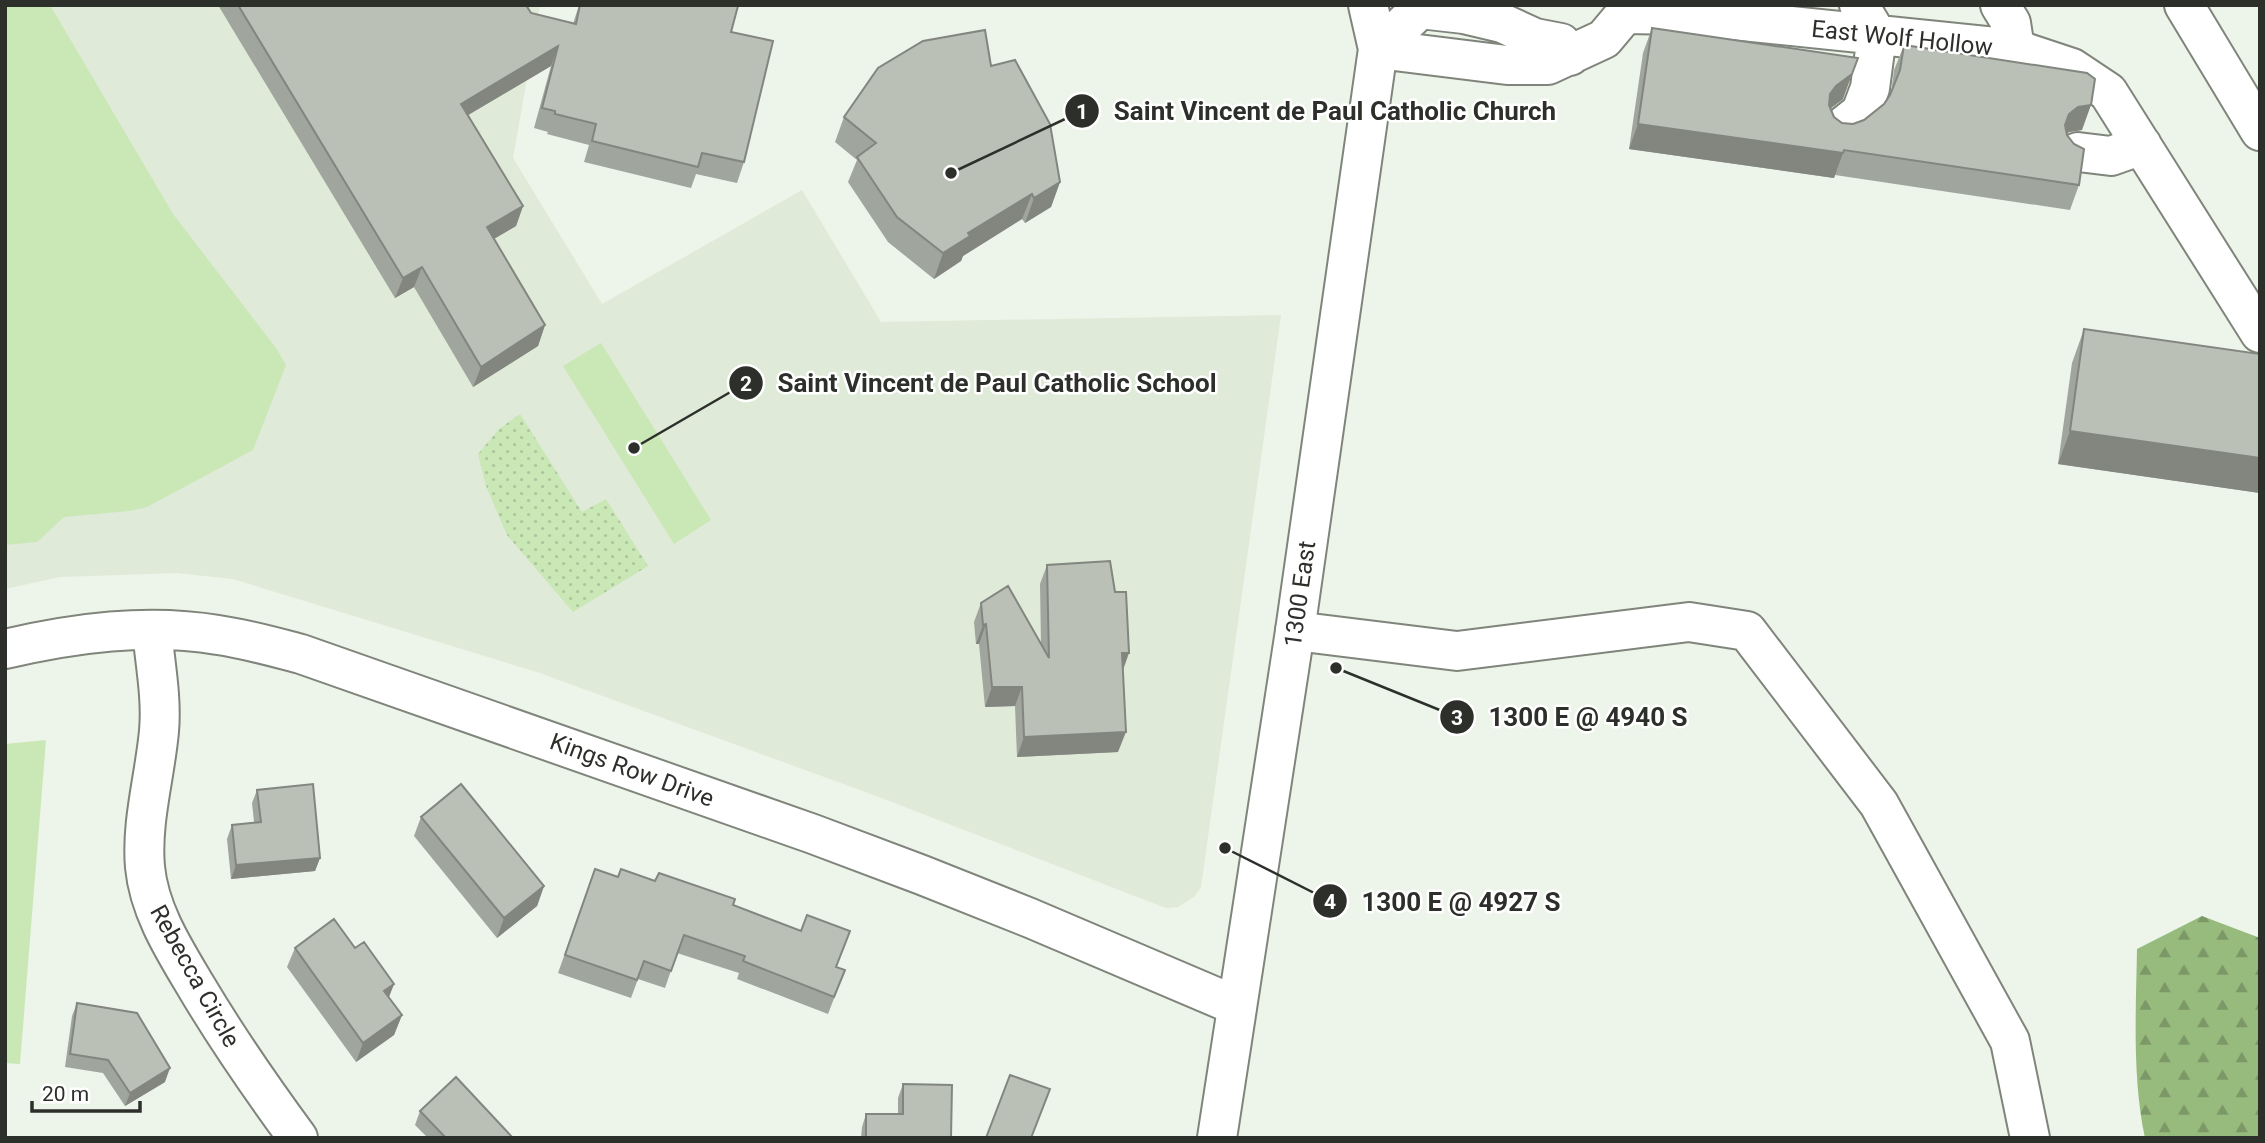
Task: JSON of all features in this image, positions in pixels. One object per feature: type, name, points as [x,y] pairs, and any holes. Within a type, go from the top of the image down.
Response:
[{"type":"street","name":"1300 East","points":[[1217,1138],[1295,631],[1378,49],[1368,5]]},
{"type":"street","points":[[2000,5],[2011,23],[2015,49]]},
{"type":"street","points":[[2184,5],[2260,131]]},
{"type":"street","points":[[1378,49],[1420,7],[1502,23],[1535,38],[1561,43],[1570,57]]},
{"type":"street","name":"East Wolf Hollow","points":[[1378,49],[1507,65],[1548,65],[1604,39],[1626,10],[1684,15],[1868,20],[2015,49],[2072,68],[2108,92],[2260,333]]},
{"type":"street","points":[[1841,128],[1861,112],[1870,88],[1868,20]]},
{"type":"street","points":[[2078,152],[2111,156],[2141,145]]},
{"type":"street","points":[[1295,631],[1457,651],[1689,622],[1747,631],[1880,804],[2010,1041],[2030,1138]]},
{"type":"street","name":"Kings Row Drive","points":[[5,649],[67,636],[152,630],[217,635],[259,643],[343,667],[922,875],[1237,1006]]},
{"type":"street","name":"Rebecca Circle","points":[[152,630],[160,726],[145,847],[148,884],[153,903],[185,968],[222,1030],[298,1138]]},
{"type":"shaded area","points":[[5,5],[540,5],[513,158],[602,304],[802,190],[881,322],[1281,315],[1201,887],[1195,896],[1178,907],[1167,908],[879,797],[540,673],[233,579],[177,573],[60,577],[5,589]]},
{"type":"green space","points":[[5,5],[50,5],[173,214],[276,348],[286,365],[253,450],[147,507],[64,517],[37,542],[5,545]]},
{"type":"green space","points":[[601,343],[711,520],[674,544],[563,366]]},
{"type":"green space","points":[[520,414],[582,512],[606,499],[648,566],[573,612],[507,535],[486,486],[478,454],[499,429]]},
{"type":"green space","points":[[46,740],[20,1064],[5,1063],[5,744]]},
{"type":"green space","points":[[2202,916],[2260,938],[2260,1138],[2145,1138],[2136,1067],[2137,949]]},
{"type":"building","points":[[238,5],[526,5],[531,13],[576,24],[580,5],[735,5],[738,6],[731,32],[773,41],[744,162],[702,153],[698,167],[592,141],[596,124],[542,108],[558,46],[461,104],[523,206],[487,227],[545,325],[481,367],[422,267],[403,278]]},
{"type":"building","points":[[1652,28],[1858,58],[1852,74],[1830,94],[1829,105],[1834,117],[1842,123],[1853,124],[1864,120],[1884,104],[1900,70],[1904,45],[2087,73],[2095,79],[2091,105],[2078,107],[2069,114],[2065,125],[2067,135],[2074,144],[2084,149],[2079,185],[1844,150],[1843,153],[1638,124]]},
{"type":"building","points":[[985,30],[991,66],[1015,60],[1050,124],[1060,182],[1034,198],[1032,194],[968,233],[970,236],[943,253],[897,217],[857,157],[876,143],[844,117],[878,68],[923,41]]},
{"type":"building","points":[[2084,329],[2260,354],[2260,458],[2070,431]]},
{"type":"building","points":[[1110,561],[1115,592],[1126,592],[1129,653],[1122,653],[1126,732],[1024,737],[1022,687],[992,687],[986,624],[983,625],[981,603],[1008,586],[1049,658],[1047,565]]},
{"type":"building","points":[[313,784],[320,858],[236,865],[232,825],[261,822],[257,790]]},
{"type":"building","points":[[461,784],[544,886],[504,918],[421,817]]},
{"type":"building","points":[[595,869],[618,877],[621,869],[655,881],[659,873],[735,899],[733,905],[801,931],[807,915],[850,931],[836,967],[845,970],[834,997],[743,961],[745,956],[684,935],[671,971],[644,961],[637,980],[565,955]]},
{"type":"building","points":[[334,919],[355,948],[364,942],[394,984],[384,991],[402,1015],[363,1043],[295,948]]},
{"type":"building","points":[[77,1003],[137,1013],[170,1068],[130,1093],[108,1060],[70,1054]]},
{"type":"building","points":[[1010,1075],[1050,1089],[1031,1138],[986,1138]]},
{"type":"building","points":[[456,1077],[513,1138],[446,1138],[420,1111]]},
{"type":"building","points":[[903,1084],[952,1085],[951,1138],[866,1138],[866,1114],[903,1114]]},
{"type":"place","name":"Saint Vincent de Paul Catholic Church","points":[[951,173]]},
{"type":"place","name":"Saint Vincent de Paul Catholic School","points":[[634,448]]},
{"type":"place","name":"1300 E @ 4940 S","points":[[1336,668]]},
{"type":"place","name":"1300 E @ 4927 S","points":[[1225,848]]}]
